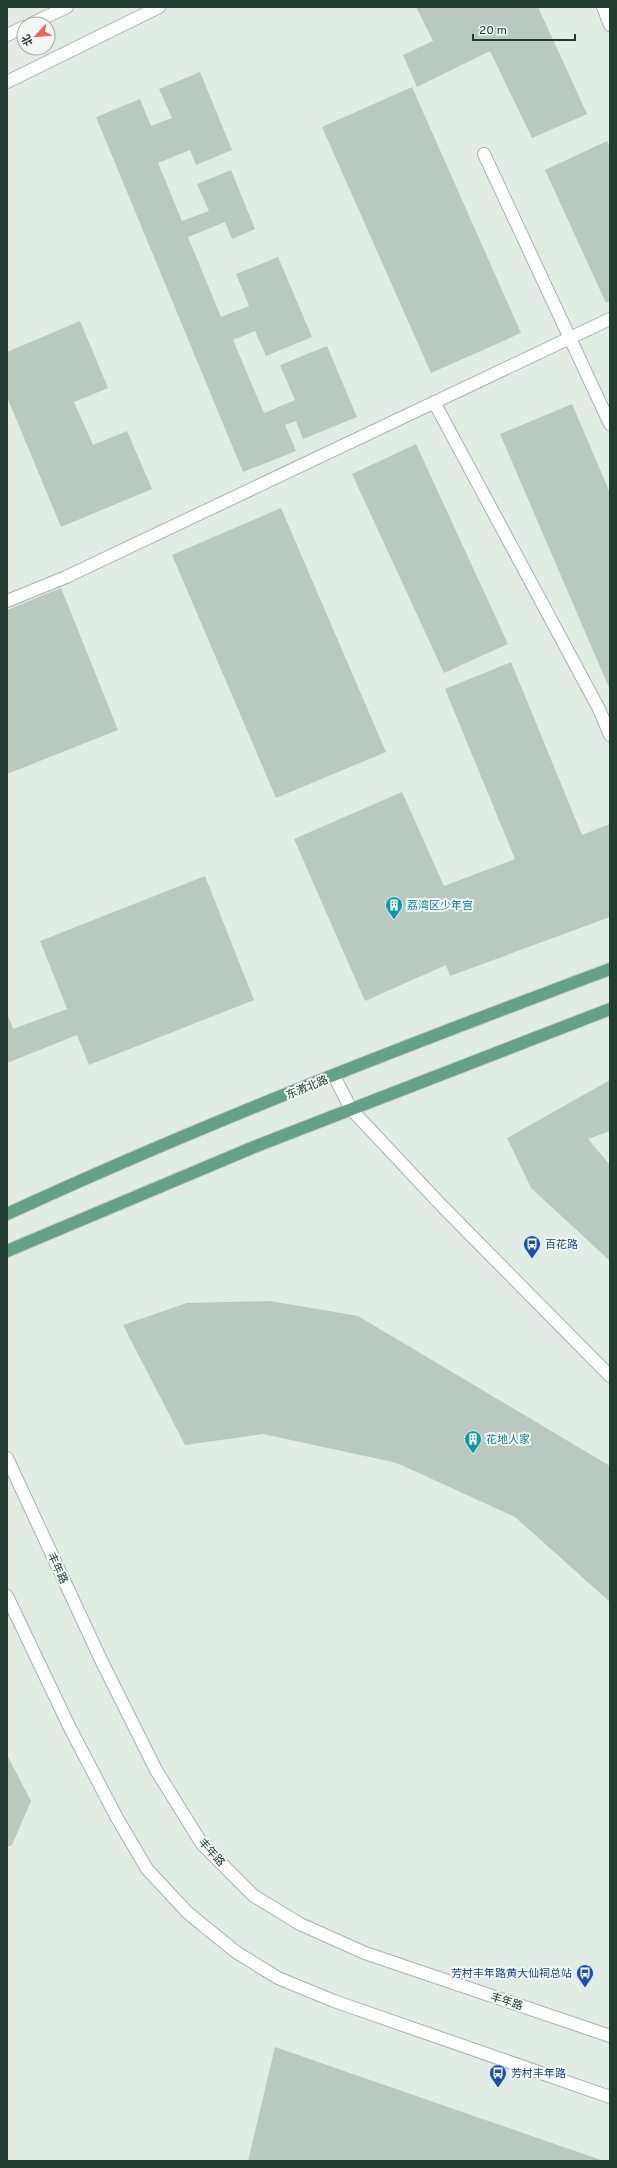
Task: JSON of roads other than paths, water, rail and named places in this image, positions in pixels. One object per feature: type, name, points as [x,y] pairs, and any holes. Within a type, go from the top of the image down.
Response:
[{"type":"main road","name":"东漖北路","points":[[7,1214],[187,1136],[334,1076],[475,1019],[610,969]]},
{"type":"main road","points":[[7,1250],[254,1147],[610,1009]]},
{"type":"street","points":[[48,16],[68,7]]},
{"type":"street","points":[[7,82],[159,7]]},
{"type":"street","points":[[603,7],[610,25]]},
{"type":"street","points":[[484,154],[569,338],[597,393],[610,424]]},
{"type":"street","points":[[7,601],[66,577],[610,319]]},
{"type":"street","points":[[434,402],[605,707],[610,735]]},
{"type":"street","points":[[334,1076],[351,1109],[442,1206],[610,1376]]},
{"type":"street","name":"丰年路","points":[[7,1458],[102,1662],[156,1770],[202,1844],[254,1896],[300,1924],[365,1953],[610,2036]]},
{"type":"street","points":[[7,1596],[70,1728],[117,1818],[147,1869],[188,1913],[236,1952],[278,1978],[334,2001],[610,2097]]},
{"type":"place","name":"荔湾区少年宫","points":[[394,920]]},
{"type":"place","name":"百花路","points":[[532,1259]]},
{"type":"place","name":"花地人家","points":[[473,1454]]},
{"type":"place","name":"芳村丰年路黄大仙祠总站","points":[[585,1988]]},
{"type":"place","name":"芳村丰年路","points":[[498,2088]]}]
